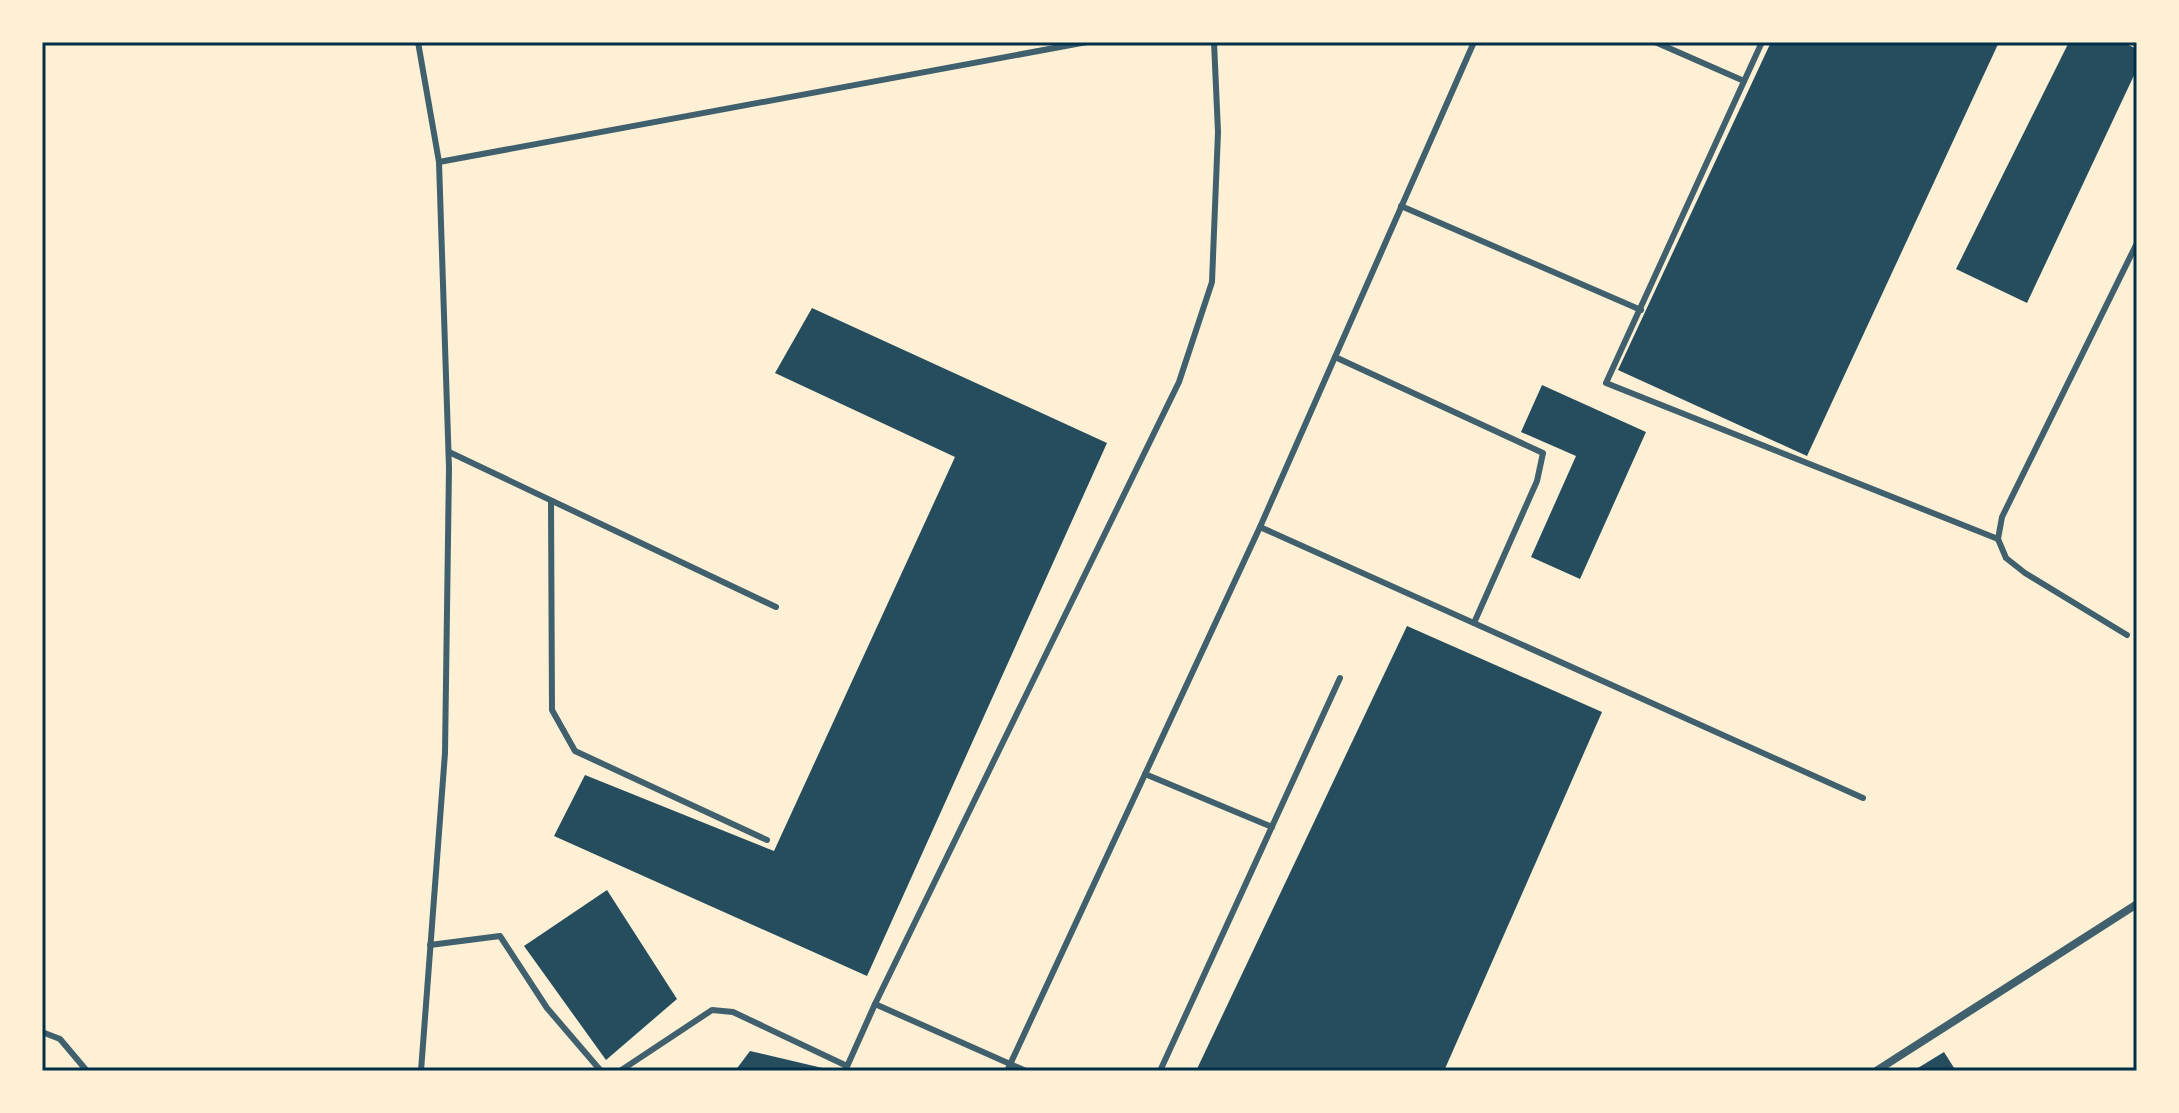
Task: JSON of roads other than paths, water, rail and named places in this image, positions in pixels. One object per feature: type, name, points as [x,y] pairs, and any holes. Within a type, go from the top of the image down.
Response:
[{"type":"street","points":[[1876,1071],[2137,904]]},
{"type":"lane","points":[[418,42],[439,162],[449,452],[445,753],[421,1071]]},
{"type":"lane","points":[[439,162],[1087,42]]},
{"type":"lane","points":[[620,1071],[712,1010],[733,1012],[846,1069],[1179,382],[1212,282],[1218,132],[1214,42]]},
{"type":"lane","points":[[1009,1067],[1260,527],[1474,42]]},
{"type":"lane","points":[[1655,42],[1744,81]]},
{"type":"lane","points":[[1762,42],[1606,383],[1998,539]]},
{"type":"lane","points":[[1401,206],[1641,310]]},
{"type":"lane","points":[[2127,635],[2025,573],[2006,558],[1998,539],[2002,517],[2137,243]]},
{"type":"lane","points":[[1335,357],[1543,453],[1537,481],[1474,623]]},
{"type":"lane","points":[[449,452],[776,607]]},
{"type":"lane","points":[[551,501],[552,710],[575,751],[767,840]]},
{"type":"lane","points":[[1260,527],[1863,798]]},
{"type":"lane","points":[[1160,1071],[1340,678]]},
{"type":"lane","points":[[1145,774],[1272,827]]},
{"type":"lane","points":[[430,945],[500,936],[547,1008],[601,1071]]},
{"type":"lane","points":[[875,1004],[1009,1067],[1026,1071]]},
{"type":"lane","points":[[42,1032],[60,1039],[87,1071]]}]
